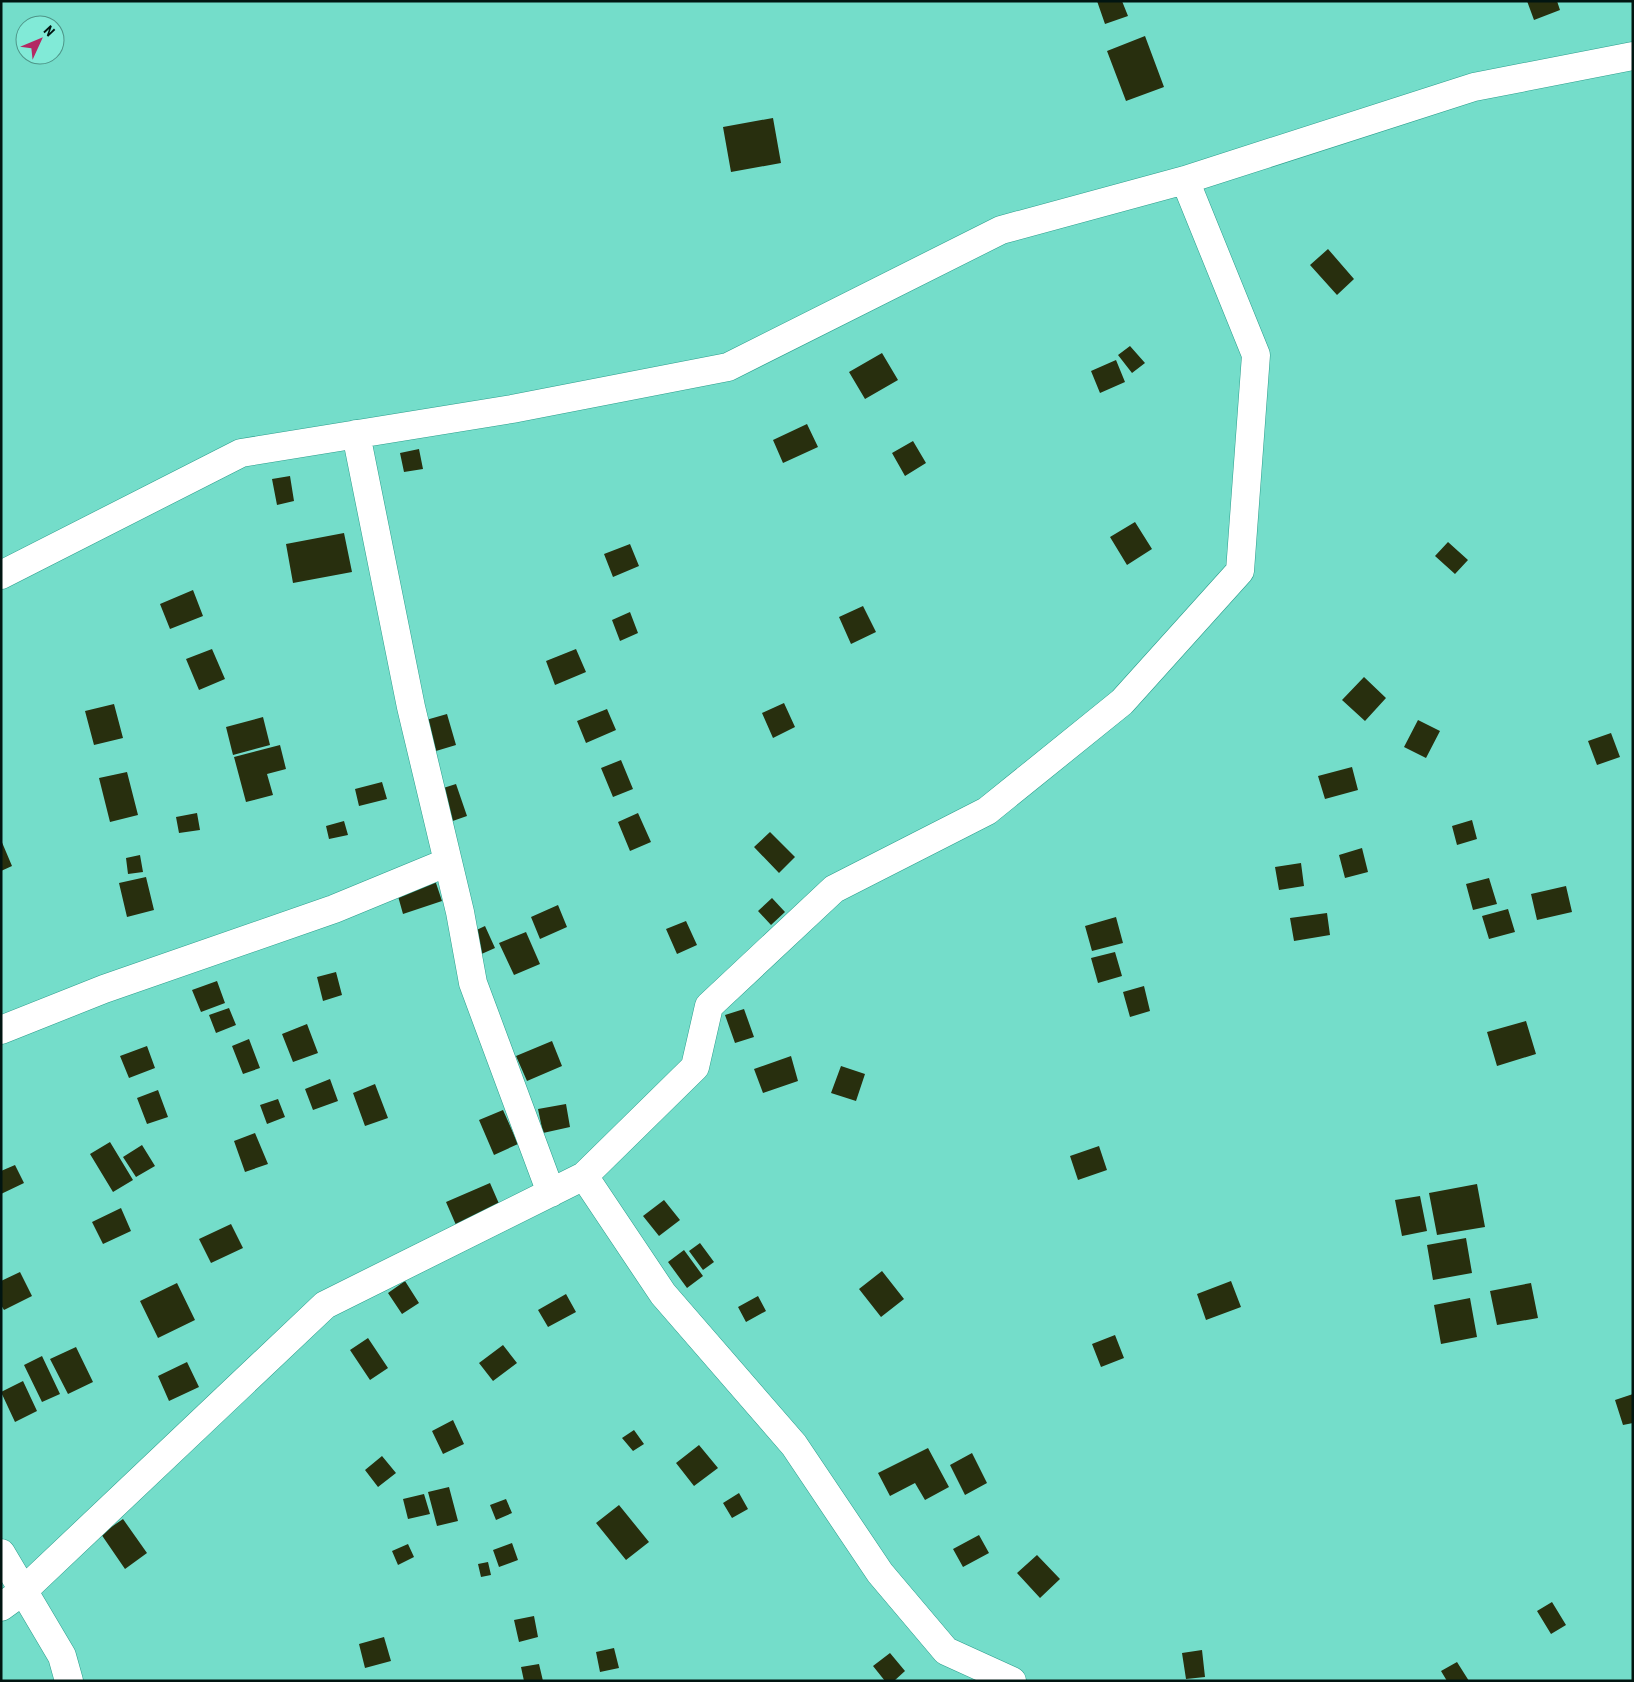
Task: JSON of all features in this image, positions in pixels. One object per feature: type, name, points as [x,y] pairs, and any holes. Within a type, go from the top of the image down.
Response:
[{"type":"street","points":[[1,575],[240,453],[512,409],[728,367],[1001,230],[1185,180],[1474,87],[1633,56]]},
{"type":"street","points":[[1,1607],[23,1590],[325,1305],[584,1176],[695,1067],[709,1006],[834,889],[987,810],[1122,702],[1240,571],[1256,355],[1185,180]]},
{"type":"street","points":[[356,434],[411,707],[460,912],[473,983],[551,1193]]},
{"type":"street","points":[[1,1030],[104,989],[324,912],[448,862]]},
{"type":"street","points":[[584,1176],[663,1294],[794,1445],[880,1572],[946,1651],[1012,1681]]},
{"type":"street","points":[[1,1554],[62,1656],[69,1681]]},
{"type":"building","points":[[1097,1],[1122,1],[1128,16],[1105,24]]},
{"type":"building","points":[[1527,1],[1557,1],[1560,10],[1534,20]]},
{"type":"building","points":[[1145,36],[1164,87],[1126,101],[1107,51]]},
{"type":"building","points":[[773,118],[781,163],[731,172],[723,127]]},
{"type":"building","points":[[1328,249],[1354,279],[1337,295],[1310,265]]},
{"type":"building","points":[[1130,346],[1145,363],[1132,373],[1118,355]]},
{"type":"building","points":[[882,353],[898,380],[865,399],[849,372]]},
{"type":"building","points":[[1116,360],[1125,382],[1100,393],[1091,371]]},
{"type":"building","points":[[807,424],[818,447],[783,463],[773,440]]},
{"type":"building","points":[[913,441],[926,463],[905,476],[892,453]]},
{"type":"building","points":[[419,449],[423,469],[404,472],[400,453]]},
{"type":"building","points":[[290,476],[294,501],[277,505],[272,479]]},
{"type":"building","points":[[1135,522],[1152,549],[1127,565],[1110,537]]},
{"type":"building","points":[[344,533],[352,572],[293,583],[286,544]]},
{"type":"building","points":[[1448,542],[1468,560],[1455,574],[1435,556]]},
{"type":"building","points":[[630,544],[639,566],[613,577],[604,554]]},
{"type":"building","points":[[193,590],[203,616],[170,629],[160,604]]},
{"type":"building","points":[[863,606],[876,632],[851,644],[839,617]]},
{"type":"building","points":[[630,612],[638,633],[620,641],[612,620]]},
{"type":"building","points":[[212,649],[225,679],[199,690],[186,659]]},
{"type":"building","points":[[576,649],[586,672],[555,685],[546,661]]},
{"type":"building","points":[[1364,677],[1386,698],[1365,721],[1342,700]]},
{"type":"building","points":[[784,703],[795,727],[773,738],[762,713]]},
{"type":"building","points":[[114,704],[123,738],[94,745],[85,711]]},
{"type":"building","points":[[607,709],[616,730],[586,743],[577,721]]},
{"type":"building","points":[[447,714],[456,745],[436,751],[426,720]]},
{"type":"building","points":[[263,717],[270,745],[233,755],[226,727]]},
{"type":"building","points":[[1418,720],[1440,731],[1426,758],[1404,747]]},
{"type":"building","points":[[1611,733],[1620,757],[1597,765],[1588,741]]},
{"type":"building","points":[[280,745],[286,769],[267,774],[273,795],[246,802],[234,757]]},
{"type":"building","points":[[621,760],[633,789],[613,797],[601,768]]},
{"type":"building","points":[[1352,767],[1358,790],[1325,799],[1318,776]]},
{"type":"building","points":[[127,772],[138,815],[110,822],[99,778]]},
{"type":"building","points":[[382,782],[387,799],[359,806],[355,789]]},
{"type":"building","points":[[456,784],[467,816],[447,823],[437,790]]},
{"type":"building","points":[[197,813],[200,830],[179,833],[176,817]]},
{"type":"building","points":[[638,813],[651,842],[630,851],[618,822]]},
{"type":"building","points":[[1472,820],[1477,839],[1457,845],[1452,826]]},
{"type":"building","points":[[344,821],[348,835],[329,839],[326,826]]},
{"type":"building","points":[[770,832],[795,857],[779,873],[754,847]]},
{"type":"building","points":[[1,840],[12,866],[1,871]]},
{"type":"building","points":[[1362,848],[1368,872],[1345,878],[1339,855]]},
{"type":"building","points":[[140,855],[143,872],[128,874],[126,858]]},
{"type":"building","points":[[1301,863],[1304,886],[1279,890],[1275,867]]},
{"type":"building","points":[[146,877],[154,910],[127,917],[119,883]]},
{"type":"building","points":[[434,877],[442,901],[403,914],[396,889]]},
{"type":"building","points":[[1489,878],[1497,904],[1473,910],[1466,884]]},
{"type":"building","points":[[1566,886],[1572,912],[1537,920],[1531,894]]},
{"type":"building","points":[[772,898],[785,912],[771,925],[758,911]]},
{"type":"building","points":[[558,905],[567,927],[540,939],[531,917]]},
{"type":"building","points":[[1508,909],[1515,932],[1489,939],[1482,916]]},
{"type":"building","points":[[1327,913],[1330,935],[1294,941],[1290,918]]},
{"type":"building","points":[[1116,917],[1123,943],[1092,951],[1085,926]]},
{"type":"building","points":[[686,921],[697,945],[677,954],[666,929]]},
{"type":"building","points":[[485,926],[495,948],[477,956],[468,934]]},
{"type":"building","points":[[526,932],[540,964],[514,975],[499,943]]},
{"type":"building","points":[[1115,952],[1122,976],[1098,983],[1091,958]]},
{"type":"building","points":[[336,972],[342,995],[323,1001],[317,977]]},
{"type":"building","points":[[217,981],[225,1003],[201,1012],[192,990]]},
{"type":"building","points":[[1144,986],[1150,1011],[1130,1017],[1123,992]]},
{"type":"building","points":[[229,1008],[236,1025],[216,1033],[209,1015]]},
{"type":"building","points":[[744,1009],[754,1037],[735,1043],[725,1015]]},
{"type":"building","points":[[1526,1021],[1536,1054],[1497,1066],[1487,1032]]},
{"type":"building","points":[[307,1024],[318,1053],[293,1062],[282,1034]]},
{"type":"building","points":[[249,1039],[260,1068],[243,1074],[232,1046]]},
{"type":"building","points":[[552,1041],[562,1066],[527,1081],[516,1056]]},
{"type":"building","points":[[147,1046],[155,1068],[129,1078],[120,1056]]},
{"type":"building","points":[[791,1056],[798,1081],[763,1093],[754,1069]]},
{"type":"building","points":[[841,1066],[865,1074],[856,1101],[831,1093]]},
{"type":"building","points":[[330,1079],[338,1101],[313,1110],[305,1089]]},
{"type":"building","points":[[375,1084],[388,1118],[365,1126],[353,1093]]},
{"type":"building","points":[[158,1090],[168,1117],[147,1124],[137,1098]]},
{"type":"building","points":[[278,1099],[285,1117],[267,1124],[260,1105]]},
{"type":"building","points":[[566,1104],[570,1127],[543,1133],[538,1109]]},
{"type":"building","points":[[503,1110],[518,1144],[494,1155],[479,1120]]},
{"type":"building","points":[[255,1133],[268,1164],[245,1172],[234,1141]]},
{"type":"building","points":[[110,1142],[133,1180],[113,1192],[90,1154]]},
{"type":"building","points":[[142,1145],[155,1166],[136,1177],[123,1157]]},
{"type":"building","points":[[1099,1146],[1107,1170],[1078,1180],[1070,1156]]},
{"type":"building","points":[[15,1165],[24,1183],[1,1194],[1,1171]]},
{"type":"building","points":[[490,1183],[500,1206],[456,1225],[446,1202]]},
{"type":"building","points":[[1477,1184],[1485,1227],[1437,1235],[1429,1193]]},
{"type":"building","points":[[1420,1196],[1427,1231],[1402,1236],[1395,1200]]},
{"type":"building","points":[[664,1200],[680,1220],[659,1236],[643,1216]]},
{"type":"building","points":[[121,1208],[131,1231],[103,1244],[92,1222]]},
{"type":"building","points":[[231,1224],[243,1248],[211,1263],[199,1239]]},
{"type":"building","points":[[1466,1238],[1472,1273],[1433,1280],[1427,1245]]},
{"type":"building","points":[[700,1243],[714,1262],[703,1270],[689,1251]]},
{"type":"building","points":[[684,1250],[703,1276],[687,1288],[668,1262]]},
{"type":"building","points":[[882,1271],[904,1299],[881,1317],[859,1289]]},
{"type":"building","points":[[20,1272],[32,1296],[4,1310],[1,1305],[1,1281]]},
{"type":"building","points":[[405,1281],[419,1303],[402,1314],[388,1293]]},
{"type":"building","points":[[1231,1281],[1241,1307],[1206,1320],[1197,1294]]},
{"type":"building","points":[[177,1283],[195,1320],[158,1338],[140,1301]]},
{"type":"building","points":[[1531,1283],[1538,1318],[1497,1325],[1490,1291]]},
{"type":"building","points":[[566,1294],[576,1312],[548,1327],[538,1310]]},
{"type":"building","points":[[758,1296],[766,1311],[746,1322],[738,1307]]},
{"type":"building","points":[[1470,1298],[1477,1337],[1441,1344],[1434,1305]]},
{"type":"building","points":[[1115,1335],[1124,1358],[1101,1367],[1092,1344]]},
{"type":"building","points":[[368,1338],[388,1368],[370,1380],[350,1350]]},
{"type":"building","points":[[503,1345],[517,1363],[493,1381],[479,1363]]},
{"type":"building","points":[[76,1347],[93,1382],[68,1394],[50,1359]]},
{"type":"building","points":[[42,1356],[60,1394],[42,1402],[24,1365]]},
{"type":"building","points":[[187,1362],[199,1387],[169,1401],[158,1376]]},
{"type":"building","points":[[23,1381],[37,1411],[15,1422],[1,1392]]},
{"type":"building","points":[[1633,1394],[1633,1423],[1623,1425],[1615,1400]]},
{"type":"building","points":[[453,1420],[464,1444],[443,1454],[432,1431]]},
{"type":"building","points":[[634,1430],[644,1444],[633,1451],[622,1438]]},
{"type":"building","points":[[699,1445],[718,1468],[694,1486],[676,1463]]},
{"type":"building","points":[[928,1448],[949,1487],[925,1500],[915,1483],[890,1496],[878,1473]]},
{"type":"building","points":[[972,1453],[987,1483],[965,1495],[950,1465]]},
{"type":"building","points":[[382,1456],[396,1473],[378,1487],[365,1470]]},
{"type":"building","points":[[449,1487],[458,1521],[437,1526],[428,1492]]},
{"type":"building","points":[[739,1493],[748,1509],[732,1518],[723,1503]]},
{"type":"building","points":[[424,1494],[430,1514],[408,1519],[403,1499]]},
{"type":"building","points":[[506,1499],[512,1513],[496,1520],[490,1505]]},
{"type":"building","points":[[619,1505],[649,1542],[626,1560],[596,1523]]},
{"type":"building","points":[[123,1519],[147,1553],[125,1569],[101,1534]]},
{"type":"building","points":[[979,1535],[989,1553],[963,1567],[953,1549]]},
{"type":"building","points":[[512,1543],[518,1560],[499,1567],[493,1550]]},
{"type":"building","points":[[408,1544],[414,1557],[398,1565],[392,1551]]},
{"type":"building","points":[[1037,1555],[1060,1579],[1040,1598],[1017,1573]]},
{"type":"building","points":[[488,1562],[491,1575],[481,1577],[478,1564]]},
{"type":"building","points":[[1552,1602],[1566,1625],[1551,1634],[1537,1611]]},
{"type":"building","points":[[534,1616],[538,1637],[519,1642],[514,1620]]},
{"type":"building","points":[[384,1637],[391,1661],[365,1668],[359,1644]]},
{"type":"building","points":[[614,1648],[619,1668],[600,1672],[596,1652]]},
{"type":"building","points":[[1202,1650],[1205,1677],[1186,1679],[1182,1653]]},
{"type":"building","points":[[890,1653],[905,1671],[894,1681],[885,1681],[873,1666]]},
{"type":"building","points":[[1457,1662],[1469,1681],[1447,1681],[1441,1671]]},
{"type":"building","points":[[539,1664],[543,1681],[524,1681],[521,1667]]}]
